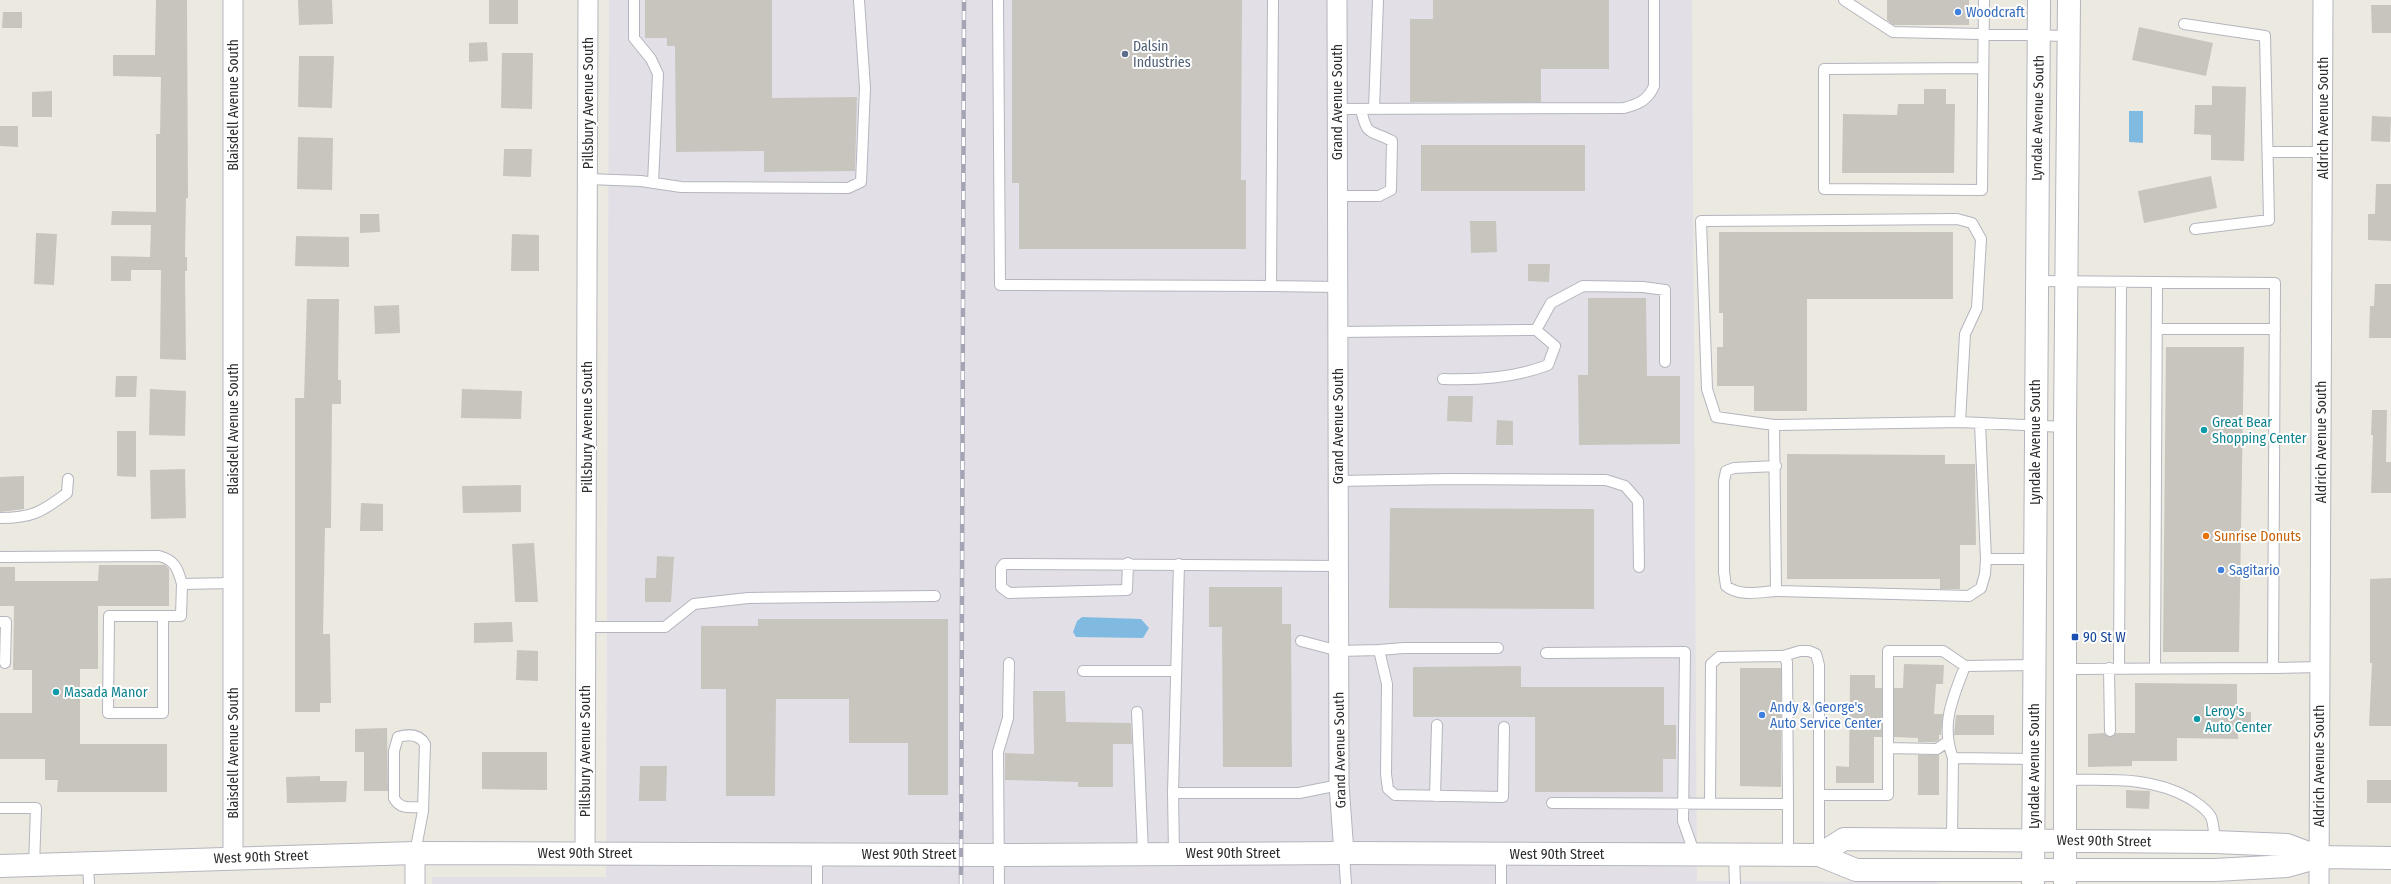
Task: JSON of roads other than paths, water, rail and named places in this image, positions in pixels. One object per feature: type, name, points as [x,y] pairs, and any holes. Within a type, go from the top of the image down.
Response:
[{"type":"street","name":"Blaisdell Avenue South","points":[[233,0],[233,857]]},
{"type":"street","name":"Pillsbury Avenue South","points":[[585,853],[588,0]]},
{"type":"street","name":"Grand Avenue South","points":[[1336,0],[1339,786],[1344,853]]},
{"type":"street","name":"Lyndale Avenue South","points":[[2033,877],[2039,0]]},
{"type":"street","points":[[2065,877],[2065,427],[2070,0]]},
{"type":"street","name":"Aldrich Avenue South","points":[[2320,884],[2323,0]]},
{"type":"street","name":"West 90th Street","points":[[1819,855],[1844,839],[2215,842],[2287,845],[2319,857]]},
{"type":"street","points":[[415,853],[415,884]]},
{"type":"street","name":"West 90th Street","points":[[0,866],[34,866],[89,874],[233,857],[415,853],[998,855],[1344,853],[1819,855],[1856,870],[2065,877],[2152,870],[2215,877],[2287,866],[2319,857],[2391,858]]},
{"type":"street","points":[[2118,884],[2152,870]]},
{"type":"street","points":[[1944,874],[1978,884]]},
{"type":"lane","points":[[634,0],[634,38],[651,58],[658,74],[653,183]]},
{"type":"lane","points":[[588,179],[653,183],[681,187],[848,188],[861,182],[864,88],[859,0]]},
{"type":"lane","points":[[998,0],[1000,285],[1338,286]]},
{"type":"lane","points":[[1271,286],[1273,0]]},
{"type":"lane","points":[[1374,109],[1378,0]]},
{"type":"lane","points":[[1337,109],[1624,108],[1638,105],[1649,96],[1654,86],[1654,0]]},
{"type":"lane","points":[[1844,0],[1893,32],[2069,36]]},
{"type":"lane","points":[[1983,68],[1824,69],[1824,189],[1982,190],[1984,0]]},
{"type":"lane","points":[[2184,24],[2265,36],[2269,152],[2269,220],[2195,229]]},
{"type":"lane","points":[[1337,196],[1379,196],[1391,190],[1392,141],[1372,134],[1365,126],[1361,109]]},
{"type":"lane","points":[[2269,152],[2322,152]]},
{"type":"lane","points":[[1960,422],[1965,334],[1977,308],[1981,239],[1972,223],[1957,219],[1701,221],[1707,389],[1716,417],[1774,425],[1960,422],[2035,427],[2065,427]]},
{"type":"lane","points":[[2036,281],[2275,283],[2273,668]]},
{"type":"lane","points":[[2119,668],[2121,282]]},
{"type":"lane","points":[[2154,668],[2157,282]]},
{"type":"lane","points":[[1536,330],[1552,303],[1583,286],[1643,287],[1665,290],[1665,362]]},
{"type":"lane","points":[[2157,329],[2275,329]]},
{"type":"lane","points":[[1338,332],[1536,330],[1555,346],[1548,365],[1527,373],[1482,380],[1443,379]]},
{"type":"lane","points":[[1776,466],[1734,468],[1726,471],[1724,481],[1724,572],[1726,586],[1732,591],[1746,593],[1776,591],[1969,596],[1981,588],[1986,559],[1980,424]]},
{"type":"lane","points":[[1774,425],[1776,466],[1776,591]]},
{"type":"lane","points":[[0,518],[24,518],[47,508],[67,493],[68,479]]},
{"type":"lane","points":[[1338,480],[1606,480],[1625,486],[1638,501],[1639,567]]},
{"type":"lane","points":[[0,557],[159,556],[171,560],[177,567],[182,584],[181,616],[164,616],[109,616],[108,713],[163,713],[164,616]]},
{"type":"lane","points":[[1986,559],[2036,559]]},
{"type":"lane","points":[[1128,563],[1127,590],[1009,593],[1002,587],[1001,568],[1004,564],[1128,563],[1337,566]]},
{"type":"lane","points":[[1174,853],[1173,793],[1175,671],[1179,564]]},
{"type":"lane","points":[[182,584],[233,583]]},
{"type":"lane","points":[[586,627],[665,627],[694,604],[748,598],[935,596]]},
{"type":"lane","points":[[0,622],[6,622],[5,663]]},
{"type":"lane","points":[[1301,641],[1338,651],[1404,648],[1498,648]]},
{"type":"lane","points":[[1379,650],[1387,684],[1386,774],[1388,789],[1395,795],[1503,797],[1504,726]]},
{"type":"lane","points":[[1710,804],[1711,664],[1719,657],[1783,656],[1809,651],[1816,654],[1819,665],[1819,855]]},
{"type":"lane","points":[[1819,794],[1888,795],[1888,651],[1943,651],[1965,666],[2035,666]]},
{"type":"lane","points":[[1546,653],[1685,652],[1683,821],[1695,855]]},
{"type":"lane","points":[[1783,656],[1787,662],[1788,855]]},
{"type":"lane","points":[[999,884],[998,752],[1008,718],[1009,663]]},
{"type":"lane","points":[[1952,840],[1953,758],[1947,742],[1948,710],[1965,666]]},
{"type":"lane","points":[[2065,669],[2320,667]]},
{"type":"lane","points":[[2108,668],[2110,731]]},
{"type":"lane","points":[[1083,671],[1175,671]]},
{"type":"lane","points":[[1137,712],[1142,854]]},
{"type":"lane","points":[[1435,796],[1437,725]]},
{"type":"lane","points":[[415,853],[424,807],[425,744],[422,738],[416,736],[398,737],[394,751],[394,798],[397,804],[403,808],[424,807]]},
{"type":"lane","points":[[1888,748],[1937,749],[1947,742]]},
{"type":"lane","points":[[1953,758],[2034,759]]},
{"type":"lane","points":[[2065,780],[2112,775],[2155,784],[2182,794],[2202,806],[2211,818],[2215,842]]},
{"type":"lane","points":[[1173,793],[1299,793],[1339,786]]},
{"type":"lane","points":[[1552,803],[1788,804]]},
{"type":"lane","points":[[0,808],[36,808],[34,866]]},
{"type":"lane","points":[[1344,853],[1346,884]]},
{"type":"lane","points":[[818,854],[818,884]]},
{"type":"lane","points":[[1501,854],[1501,884]]},
{"type":"lane","points":[[1734,855],[1735,884]]},
{"type":"water","points":[[2129,111],[2143,111],[2143,143],[2129,142]]},
{"type":"water","points":[[1082,617],[1141,619],[1149,628],[1143,638],[1076,637],[1073,632],[1077,621]]},
{"type":"railway","points":[[961,884],[964,0]]},
{"type":"place","name":"Woodcraft","points":[[1958,12]]},
{"type":"place","name":"Dalsin Industries","points":[[1125,54]]},
{"type":"place","name":"Great Bear Shopping Center","points":[[2204,430]]},
{"type":"place","name":"Sunrise Donuts","points":[[2206,536]]},
{"type":"place","name":"Sagitario","points":[[2221,570]]},
{"type":"place","name":"90 St W","points":[[2075,637]]},
{"type":"place","name":"Masada Manor","points":[[56,692]]},
{"type":"place","name":"Andy & George's Auto Service Center","points":[[1762,715]]},
{"type":"place","name":"Leroy's Auto Center","points":[[2197,719]]}]
